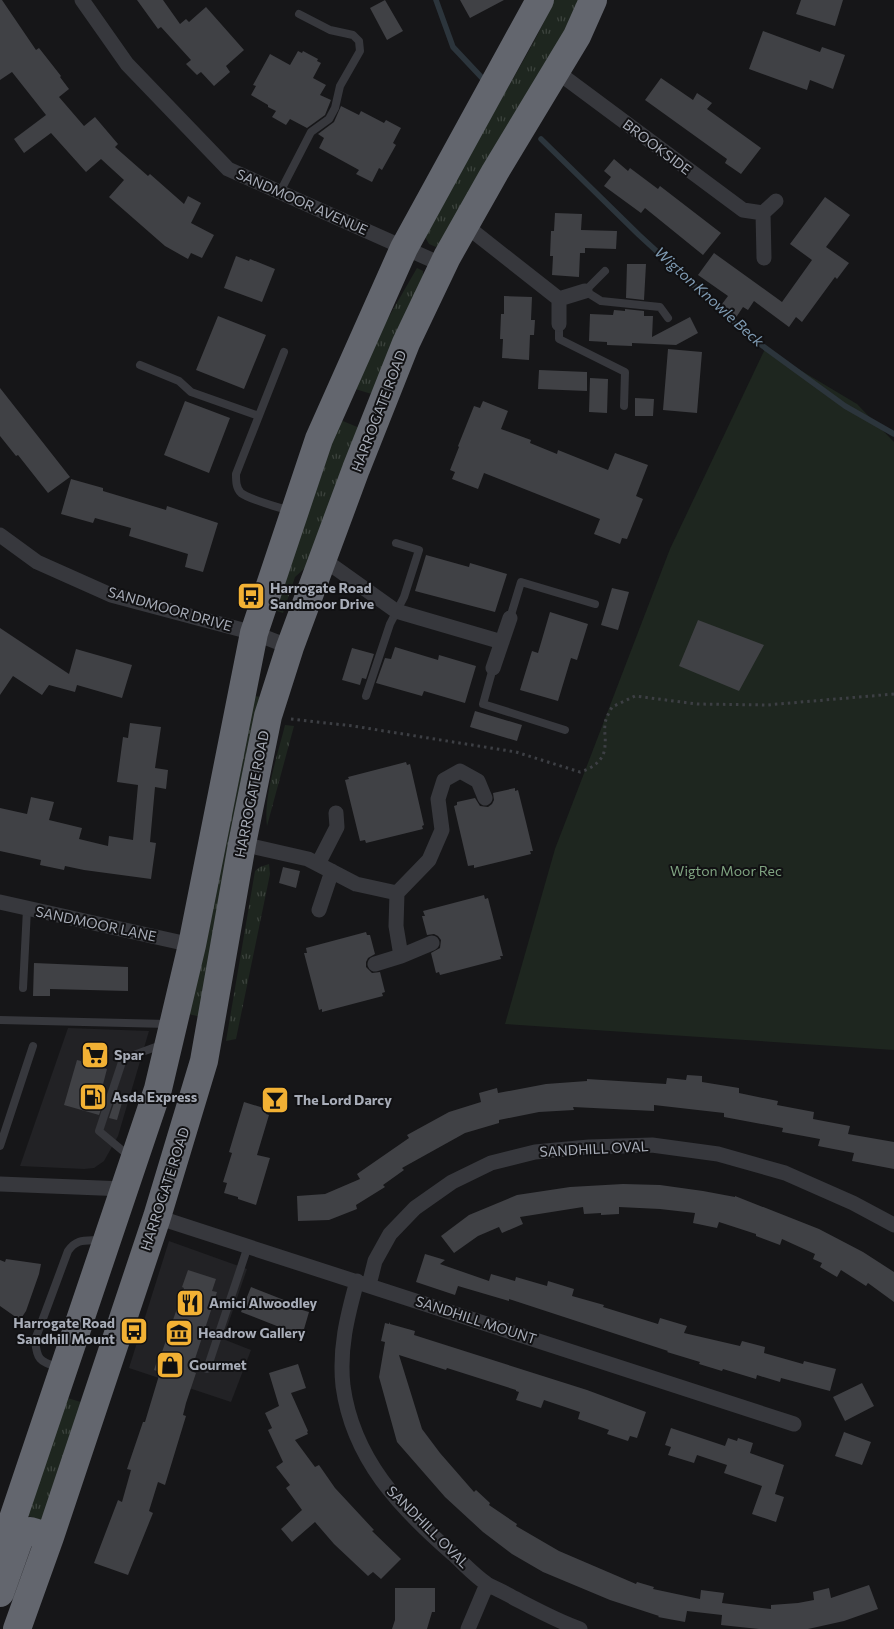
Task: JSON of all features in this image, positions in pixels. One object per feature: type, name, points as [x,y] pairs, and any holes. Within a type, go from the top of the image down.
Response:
[{"type":"highway","points":[[0,1557],[158,1089],[192,945],[254,632],[319,439],[404,248],[540,0]]},
{"type":"highway","name":"HARROGATE ROAD","points":[[17,1629],[50,1537],[157,1217],[204,1061],[242,844],[268,716],[290,647],[406,343],[443,265],[494,172],[577,36],[593,0]]},
{"type":"highway","points":[[125,1189],[148,1163],[178,1076],[186,1063],[204,1061]]},
{"type":"highway","points":[[63,1370],[78,1374],[89,1364],[111,1303],[133,1288]]},
{"type":"highway","points":[[0,1593],[21,1534],[30,1531],[50,1537]]},
{"type":"street","name":"SANDMOOR AVENUE","points":[[82,0],[127,64],[228,169],[443,265]]},
{"type":"street","name":"BROOKSIDE","points":[[556,71],[742,210],[763,213]]},
{"type":"street","points":[[764,258],[763,213],[776,201]]},
{"type":"street","points":[[465,225],[559,299]]},
{"type":"street","points":[[559,299],[585,291]]},
{"type":"street","points":[[559,299],[559,324]]},
{"type":"street","name":"SANDMOOR DRIVE","points":[[0,535],[36,562],[111,595],[254,632],[290,647]]},
{"type":"street","points":[[322,559],[396,611],[502,642]]},
{"type":"street","points":[[493,668],[510,618]]},
{"type":"street","points":[[242,844],[308,859],[356,884],[397,893],[413,881],[429,860],[435,856],[442,830],[438,799],[444,780],[460,770],[478,781],[485,798]]},
{"type":"street","points":[[318,864],[337,827],[336,813]]},
{"type":"street","points":[[319,910],[332,871]]},
{"type":"street","points":[[397,893],[396,926],[401,956]]},
{"type":"street","name":"SANDMOOR LANE","points":[[0,902],[192,945]]},
{"type":"street","points":[[375,964],[432,943]]},
{"type":"street","name":"SANDHILL OVAL","points":[[580,1629],[487,1584],[399,1502],[374,1470],[360,1444],[350,1417],[344,1386],[342,1352],[347,1317],[390,1234],[416,1208],[452,1182],[491,1163],[535,1152],[589,1146],[652,1145],[718,1154],[785,1174],[853,1202],[894,1225]]},
{"type":"street","points":[[0,1184],[125,1189]]},
{"type":"street","name":"SANDHILL MOUNT","points":[[157,1217],[794,1424]]},
{"type":"street","points":[[468,1629],[487,1584]]},
{"type":"lane","points":[[280,192],[311,132],[329,119],[335,108],[340,86],[360,51],[358,41],[353,35],[330,30],[299,14]]},
{"type":"lane","points":[[605,272],[585,291],[601,301],[660,307],[668,318]]},
{"type":"lane","points":[[559,324],[559,339],[625,372],[624,406]]},
{"type":"lane","points":[[284,352],[236,474],[236,484],[241,492],[250,498],[294,513]]},
{"type":"lane","points":[[140,365],[179,381],[191,392],[259,416]]},
{"type":"lane","points":[[366,696],[390,624],[404,597],[419,550],[396,543]]},
{"type":"lane","points":[[510,618],[521,582],[596,604]]},
{"type":"lane","points":[[493,668],[483,704],[565,730]]},
{"type":"lane","points":[[23,988],[27,909]]},
{"type":"lane","points":[[0,1020],[172,1033]]},
{"type":"lane","points":[[134,1161],[99,1131],[123,1059],[172,1033]]},
{"type":"lane","points":[[0,1146],[33,1046]]},
{"type":"lane","points":[[63,1370],[41,1361],[36,1355],[35,1340],[68,1251],[72,1245],[78,1241],[106,1240]]},
{"type":"lane","points":[[208,1369],[248,1246]]},
{"type":"path","points":[[268,716],[353,726],[516,752],[580,772],[598,763],[603,755],[606,747],[604,724],[612,707],[635,696],[697,704],[767,705],[894,694]]},
{"type":"shaded area","points":[[68,1028],[149,1031],[118,1136],[104,1161],[94,1168],[20,1166]]},
{"type":"shaded area","points":[[169,1241],[247,1269],[223,1339],[251,1350],[231,1402],[129,1368]]},
{"type":"green space","points":[[554,0],[583,0],[443,244],[436,247],[429,244],[424,235],[541,28]]},
{"type":"green space","points":[[417,268],[423,271],[423,283],[375,395],[352,388],[364,360]]},
{"type":"green space","name":"Wigton Moor Rec","points":[[765,349],[857,404],[894,442],[894,1050],[505,1024],[555,849],[670,549]]},
{"type":"green space","points":[[338,419],[362,429],[306,567],[295,577],[283,613],[277,611],[279,591]]},
{"type":"green space","points":[[255,696],[264,698],[202,1017],[188,1014]]},
{"type":"green space","points":[[285,725],[294,726],[267,826],[266,815],[269,789]]},
{"type":"green space","points":[[269,864],[270,874],[236,1039],[226,1041],[255,871]]},
{"type":"green space","points":[[64,1397],[84,1403],[45,1521],[25,1515]]},
{"type":"building","points":[[0,0],[2,0],[36,50],[39,48],[61,76],[69,89],[59,97],[84,126],[95,117],[118,144],[115,147],[148,176],[150,174],[184,204],[188,196],[201,203],[191,223],[214,235],[202,258],[191,253],[188,259],[165,246],[109,197],[124,180],[101,159],[86,172],[51,133],[24,153],[14,139],[46,115],[12,72],[0,80]]},
{"type":"building","points":[[137,0],[163,0],[180,24],[186,19],[189,22],[206,7],[244,50],[226,66],[230,72],[214,86],[201,72],[197,75],[186,64],[191,60],[161,27],[158,29]]},
{"type":"building","points":[[385,0],[403,31],[387,40],[370,8]]},
{"type":"building","points":[[460,0],[504,0],[470,18]]},
{"type":"building","points":[[801,0],[843,0],[835,26],[796,14]]},
{"type":"building","points":[[763,31],[820,52],[822,47],[845,55],[833,89],[810,80],[807,90],[749,69]]},
{"type":"building","points":[[298,51],[302,53],[303,51],[318,59],[317,61],[321,63],[313,78],[326,85],[320,95],[331,100],[325,115],[307,128],[290,119],[286,125],[272,117],[276,111],[251,95],[256,86],[253,85],[270,54],[290,65]]},
{"type":"building","points":[[661,78],[693,100],[697,93],[712,103],[707,109],[761,148],[741,174],[725,163],[727,159],[645,100]]},
{"type":"building","points":[[341,106],[359,115],[361,111],[384,123],[386,120],[401,128],[393,143],[396,145],[382,170],[379,168],[372,182],[356,174],[359,170],[319,148],[324,138],[318,134],[334,122]]},
{"type":"building","points":[[614,159],[628,171],[630,168],[658,189],[660,186],[721,233],[703,255],[645,208],[641,213],[604,186],[611,177],[604,171]]},
{"type":"building","points":[[825,197],[850,215],[826,247],[849,263],[837,279],[835,277],[802,322],[796,317],[789,327],[754,301],[748,310],[743,307],[735,319],[719,308],[728,296],[698,275],[714,253],[782,302],[812,260],[790,244]]},
{"type":"building","points":[[555,213],[582,214],[581,230],[617,231],[616,249],[585,248],[585,253],[580,253],[579,277],[552,275],[553,256],[550,256],[551,231],[554,231]]},
{"type":"building","points":[[236,256],[249,261],[250,259],[275,269],[262,302],[224,288]]},
{"type":"building","points":[[627,264],[646,264],[644,300],[626,298]]},
{"type":"building","points":[[504,296],[532,297],[531,320],[535,320],[534,335],[530,335],[529,360],[502,358],[503,339],[500,339],[501,314],[504,314]]},
{"type":"building","points":[[625,309],[644,311],[644,316],[653,316],[652,337],[690,317],[698,333],[676,345],[632,343],[632,346],[607,345],[607,342],[589,341],[590,314],[613,315],[614,310],[625,311]]},
{"type":"building","points":[[218,316],[266,335],[244,389],[196,370]]},
{"type":"building","points":[[668,349],[702,352],[697,413],[663,410]]},
{"type":"building","points":[[539,370],[587,372],[587,391],[538,389]]},
{"type":"building","points":[[590,378],[608,379],[607,413],[589,412]]},
{"type":"building","points":[[0,388],[70,477],[48,493],[18,455],[16,456],[0,436]]},
{"type":"building","points":[[635,398],[654,399],[653,416],[635,416]]},
{"type":"building","points":[[185,401],[230,418],[209,473],[164,455]]},
{"type":"building","points":[[483,401],[508,411],[501,429],[531,440],[530,443],[557,454],[558,450],[608,470],[615,453],[648,465],[636,496],[643,499],[627,539],[622,538],[620,544],[594,534],[600,519],[484,473],[478,489],[452,479],[455,472],[450,470],[458,446],[474,406],[480,408]]},
{"type":"building","points":[[71,479],[166,510],[167,506],[218,523],[203,572],[185,567],[188,554],[129,536],[131,528],[95,518],[93,523],[61,514]]},
{"type":"building","points":[[426,555],[469,567],[470,563],[507,574],[495,612],[415,591]]},
{"type":"building","points":[[612,588],[629,592],[618,630],[601,625]]},
{"type":"building","points":[[550,612],[588,624],[577,660],[571,658],[558,701],[520,690],[532,651],[538,653]]},
{"type":"building","points":[[698,620],[764,645],[739,691],[679,666]]},
{"type":"building","points":[[0,628],[69,674],[76,649],[132,665],[122,698],[77,685],[75,692],[49,685],[42,695],[13,676],[0,695]]},
{"type":"building","points":[[395,647],[438,660],[439,655],[476,666],[465,703],[424,691],[422,696],[376,683],[385,658],[391,659]]},
{"type":"building","points":[[352,648],[374,654],[366,679],[362,678],[360,685],[342,680]]},
{"type":"building","points":[[475,711],[522,725],[517,741],[470,727]]},
{"type":"building","points":[[130,723],[161,727],[155,768],[168,770],[166,789],[155,787],[150,842],[156,843],[151,879],[65,866],[64,870],[40,865],[41,860],[0,851],[0,808],[27,814],[31,797],[54,802],[49,820],[82,828],[79,839],[108,846],[109,836],[133,840],[138,785],[117,782],[123,737],[128,738]]},
{"type":"building","points":[[406,762],[407,765],[410,764],[424,825],[422,826],[423,829],[366,843],[365,840],[360,841],[345,780],[349,779],[348,777]]},
{"type":"building","points":[[515,788],[515,791],[518,790],[533,851],[530,851],[531,854],[474,868],[474,865],[468,866],[454,806],[457,805],[457,802],[475,798],[480,806],[488,807],[494,800],[493,793]]},
{"type":"building","points":[[283,867],[300,871],[296,888],[279,883]]},
{"type":"building","points":[[484,895],[485,899],[488,898],[503,956],[500,956],[501,959],[440,975],[439,972],[436,973],[431,953],[440,948],[441,940],[434,934],[427,935],[422,916],[425,916],[423,911]]},
{"type":"building","points":[[366,932],[367,935],[370,935],[375,954],[368,958],[366,967],[372,973],[380,972],[385,992],[382,993],[383,996],[322,1012],[322,1009],[319,1010],[304,953],[307,953],[306,948]]},
{"type":"building","points":[[34,963],[128,967],[128,991],[50,989],[50,996],[33,996]]},
{"type":"building","points":[[86,1043],[109,1050],[104,1068],[107,1069],[101,1092],[106,1094],[99,1115],[64,1105],[77,1060],[81,1061]]},
{"type":"building","points":[[687,1075],[702,1076],[702,1082],[739,1088],[739,1093],[778,1101],[777,1105],[814,1112],[813,1119],[850,1126],[848,1134],[894,1142],[894,1169],[852,1161],[854,1153],[818,1146],[820,1139],[782,1132],[783,1128],[724,1117],[724,1113],[654,1105],[654,1111],[573,1107],[574,1110],[539,1112],[499,1120],[499,1123],[465,1133],[402,1168],[404,1170],[383,1185],[385,1187],[356,1205],[357,1209],[329,1220],[298,1221],[297,1196],[325,1194],[360,1179],[357,1174],[409,1138],[407,1135],[449,1112],[481,1102],[479,1093],[497,1088],[498,1093],[546,1084],[587,1081],[587,1079],[666,1084],[667,1078],[686,1080]]},
{"type":"building","points":[[116,1097],[123,1099],[117,1120],[109,1118]]},
{"type":"building","points":[[244,1102],[267,1109],[266,1114],[269,1115],[257,1155],[270,1158],[256,1205],[224,1193],[227,1183],[223,1182],[232,1153],[229,1152]]},
{"type":"building","points":[[623,1184],[660,1185],[735,1196],[819,1229],[863,1252],[894,1272],[894,1302],[868,1283],[866,1286],[841,1270],[837,1277],[820,1267],[822,1263],[813,1259],[815,1254],[782,1239],[780,1245],[756,1236],[756,1234],[719,1222],[717,1228],[693,1223],[695,1213],[619,1207],[619,1214],[601,1215],[601,1213],[584,1214],[583,1207],[520,1217],[523,1224],[502,1233],[499,1227],[478,1236],[454,1253],[441,1236],[469,1215],[517,1195],[570,1187]]},
{"type":"building","points":[[425,1254],[445,1260],[440,1264],[489,1281],[491,1274],[515,1281],[516,1277],[547,1286],[548,1281],[574,1289],[572,1296],[604,1305],[603,1307],[658,1324],[660,1318],[687,1326],[684,1333],[740,1346],[742,1341],[765,1347],[764,1353],[803,1364],[804,1361],[836,1369],[830,1391],[781,1378],[780,1382],[757,1375],[756,1379],[723,1369],[722,1371],[668,1351],[509,1299],[509,1301],[458,1286],[455,1295],[416,1282]]},
{"type":"building","points":[[6,1259],[41,1264],[26,1311],[20,1320],[0,1306],[0,1260],[5,1262]]},
{"type":"building","points":[[188,1270],[216,1279],[212,1291],[217,1292],[191,1371],[196,1373],[183,1415],[186,1416],[165,1485],[158,1482],[149,1511],[153,1513],[128,1575],[94,1563],[118,1500],[122,1502],[131,1470],[127,1469],[143,1422],[145,1422],[160,1372],[154,1370],[184,1288],[182,1287]]},
{"type":"building","points":[[251,1287],[284,1300],[282,1304],[309,1312],[302,1336],[241,1312]]},
{"type":"building","points":[[389,1322],[390,1324],[415,1331],[414,1335],[587,1390],[646,1412],[637,1438],[630,1436],[628,1441],[607,1434],[609,1430],[578,1419],[580,1412],[544,1400],[541,1408],[516,1400],[519,1392],[516,1390],[399,1355],[422,1429],[474,1492],[476,1490],[490,1503],[489,1505],[517,1524],[516,1526],[559,1551],[636,1584],[637,1582],[654,1587],[653,1589],[700,1599],[701,1590],[724,1593],[722,1603],[771,1609],[771,1605],[814,1600],[813,1592],[829,1588],[831,1598],[869,1585],[878,1609],[844,1621],[808,1629],[759,1629],[721,1625],[722,1615],[687,1611],[685,1622],[658,1617],[610,1600],[543,1572],[512,1554],[483,1532],[445,1497],[397,1442],[379,1377],[385,1342],[381,1341],[385,1323],[389,1324]]},
{"type":"building","points":[[298,1364],[306,1388],[291,1393],[308,1434],[295,1440],[315,1467],[319,1465],[335,1488],[374,1530],[372,1531],[401,1559],[381,1579],[373,1572],[368,1576],[334,1544],[315,1522],[292,1542],[281,1529],[302,1510],[286,1488],[290,1485],[276,1467],[283,1462],[268,1430],[272,1428],[265,1413],[279,1406],[269,1373]]},
{"type":"building","points":[[862,1383],[874,1406],[845,1421],[833,1397]]},
{"type":"building","points":[[671,1428],[725,1446],[728,1438],[737,1441],[738,1438],[753,1443],[750,1453],[784,1465],[775,1494],[784,1497],[776,1522],[752,1514],[762,1486],[724,1473],[727,1465],[697,1455],[694,1463],[668,1455],[671,1447],[665,1445]]},
{"type":"building","points":[[844,1432],[871,1442],[862,1465],[835,1456]]},
{"type":"building","points":[[395,1588],[435,1588],[435,1612],[432,1612],[427,1629],[392,1629],[395,1620]]},
{"type":"waterway","name":"Wigton Knowle Beck","points":[[436,0],[453,47],[484,80]]},
{"type":"waterway","name":"Wigton Knowle Beck","points":[[541,139],[639,235],[749,336],[845,406],[894,434]]},
{"type":"place","name":"Harrogate Road Sandmoor Drive","points":[[251,596]]},
{"type":"place","name":"Spar","points":[[95,1055]]},
{"type":"place","name":"Asda Express","points":[[93,1097]]},
{"type":"place","name":"The Lord Darcy","points":[[275,1100]]},
{"type":"place","name":"Amici Alwoodley","points":[[190,1303]]},
{"type":"place","name":"Harrogate Road Sandhill Mount","points":[[134,1331]]},
{"type":"place","name":"Headrow Gallery","points":[[179,1333]]},
{"type":"place","name":"Gourmet","points":[[170,1365]]}]
